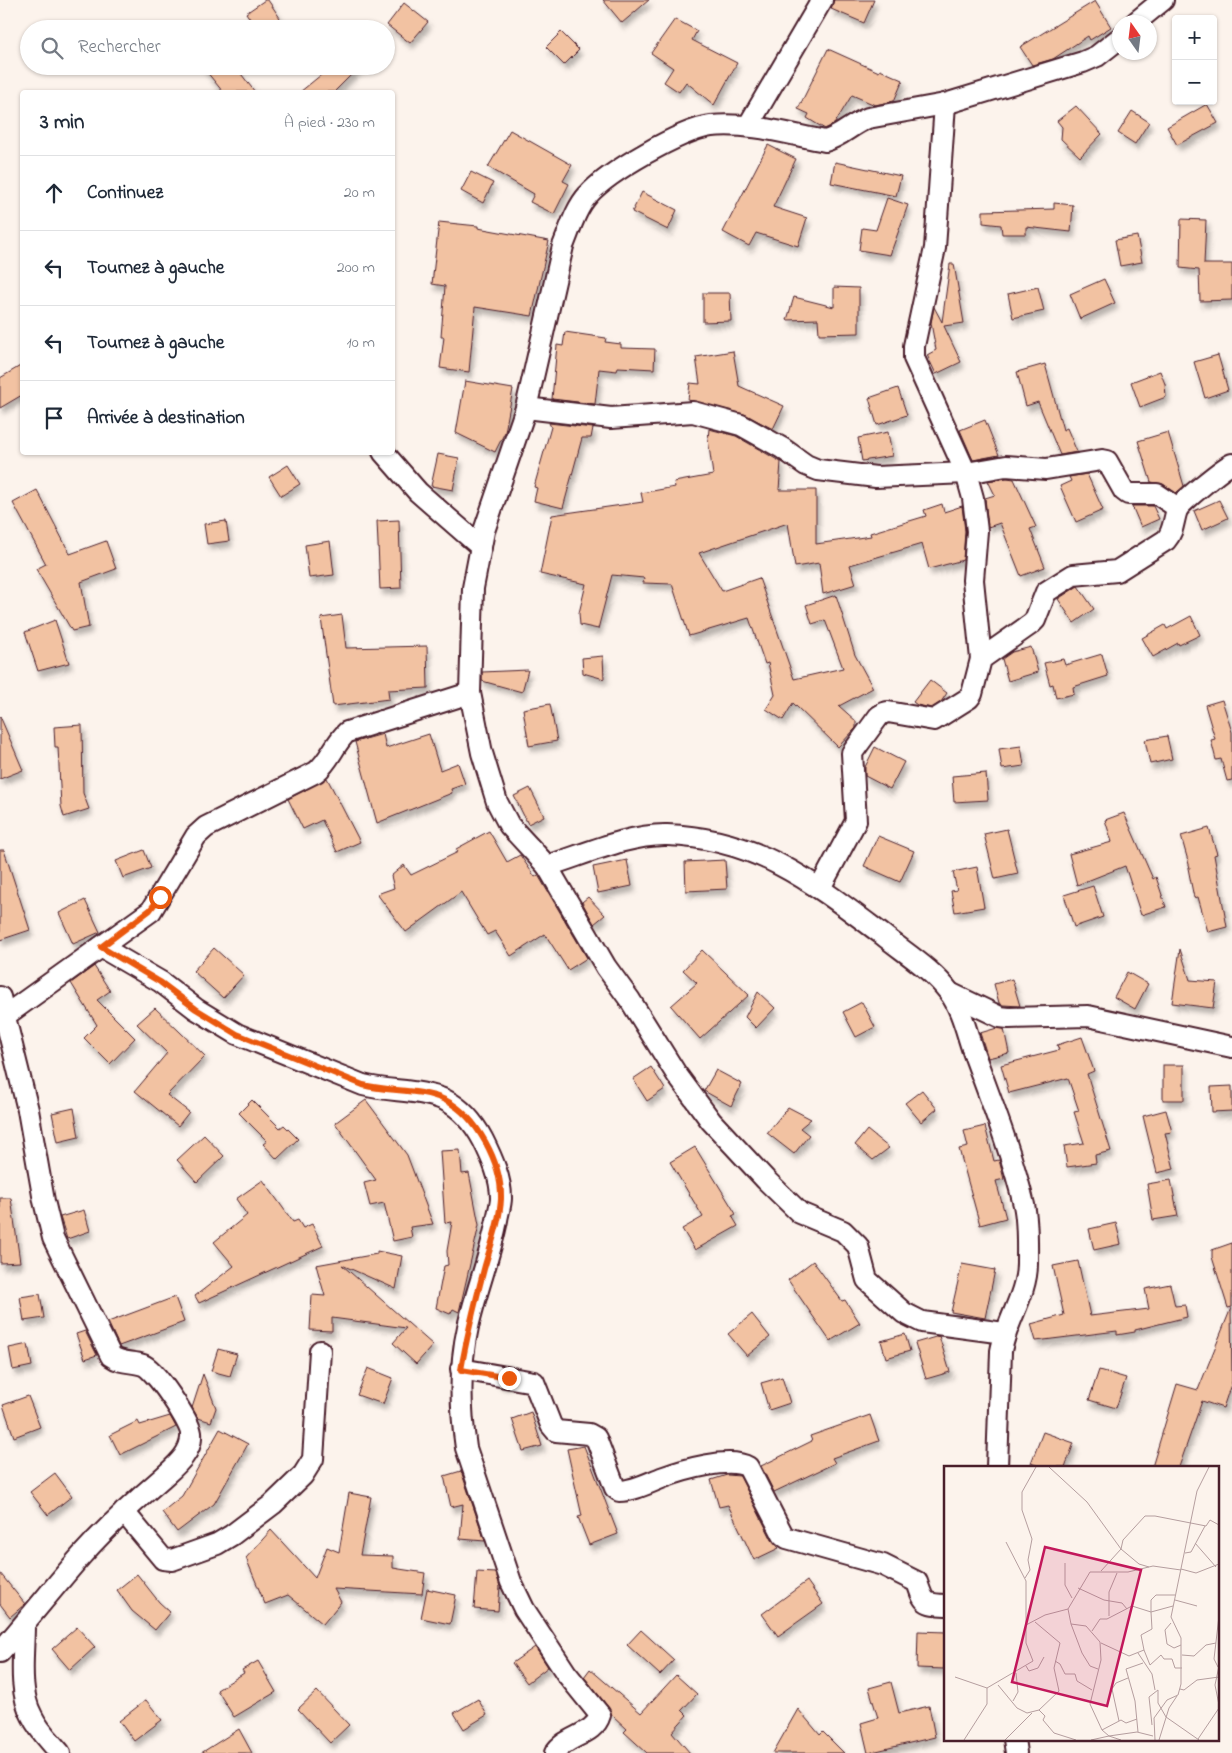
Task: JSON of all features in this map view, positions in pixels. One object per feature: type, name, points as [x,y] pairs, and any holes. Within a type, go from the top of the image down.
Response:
[{"type":"street","points":[[748,126],[822,0]]},
{"type":"street","points":[[1145,15],[1164,0]]},
{"type":"street","points":[[1004,1333],[922,1322],[904,1313],[867,1280],[858,1246],[843,1231],[793,1207],[711,1121],[687,1088],[606,967],[546,866],[509,826],[497,802],[482,753],[470,693],[474,588],[484,531],[526,408],[563,246],[573,222],[588,195],[613,173],[677,138],[711,126],[748,126],[825,141],[836,138],[859,121],[945,104],[1083,62],[1097,56],[1112,44]]},
{"type":"street","points":[[820,888],[856,821],[852,753],[879,716],[884,713],[888,712],[934,720],[969,698],[972,694],[981,659],[973,580],[976,516],[966,473],[914,358],[914,346],[936,248],[945,104]]},
{"type":"street","points":[[526,408],[611,418],[693,412],[741,425],[782,448],[806,465],[818,470],[876,477],[966,473],[1006,466],[1046,469],[1107,461],[1124,492],[1128,494],[1157,494],[1178,508]]},
{"type":"street","points":[[386,455],[418,492],[480,547]]},
{"type":"street","points":[[981,659],[1031,624],[1035,620],[1046,592],[1073,574],[1117,571],[1166,540],[1171,534],[1178,508],[1220,471],[1232,464]]},
{"type":"street","points":[[0,1652],[82,1555],[124,1512],[180,1460],[189,1446],[191,1434],[188,1424],[154,1373],[144,1365],[119,1362],[111,1356],[58,1252],[44,1201],[28,1110],[3,1006],[101,947],[150,910],[196,836],[206,827],[316,772],[326,764],[338,740],[347,732],[470,693]]},
{"type":"street","points":[[546,866],[645,836],[668,835],[714,840],[739,847],[798,873],[925,968],[945,988],[1004,1018],[1088,1016],[1232,1047]]},
{"type":"street","points":[[101,947],[160,982],[196,1009],[251,1041],[363,1085],[438,1098],[460,1109],[473,1123],[497,1172],[501,1199],[494,1234],[468,1327],[461,1370],[466,1448],[511,1582],[524,1609],[566,1673],[600,1715],[594,1726],[567,1742],[555,1753]]},
{"type":"street","points":[[945,988],[992,1103],[1024,1207],[1027,1266],[1024,1284],[1004,1333],[1001,1352],[997,1466]]},
{"type":"street","points":[[124,1512],[163,1559],[172,1560],[217,1544],[272,1504],[304,1475],[313,1459],[320,1351]]},
{"type":"street","points":[[461,1370],[534,1382],[551,1425],[556,1431],[590,1434],[596,1438],[615,1488],[619,1491],[687,1470],[717,1465],[743,1464],[748,1467],[783,1535],[787,1538],[883,1565],[917,1582],[923,1600],[930,1604],[944,1605]]},
{"type":"street","points":[[24,1625],[25,1697],[31,1716],[44,1736],[60,1753]]},
{"type":"street","points":[[1014,1740],[1016,1753]]},
{"type":"building","points":[[265,0],[268,0],[280,18],[277,20],[251,20],[246,13]]},
{"type":"building","points":[[603,0],[649,0],[622,23]]},
{"type":"building","points":[[834,0],[874,0],[864,23],[831,9]]},
{"type":"building","points":[[1095,1],[1111,27],[1090,40],[1088,36],[1053,59],[1032,65],[1020,47]]},
{"type":"building","points":[[404,3],[428,22],[410,43],[395,31],[395,20],[391,20]]},
{"type":"building","points":[[675,19],[697,31],[692,40],[737,63],[714,105],[686,82],[679,92],[664,82],[673,68],[651,53]]},
{"type":"building","points":[[561,32],[579,50],[564,65],[546,47]]},
{"type":"building","points":[[828,49],[879,72],[880,70],[903,80],[894,101],[875,105],[852,95],[835,123],[825,129],[807,118],[809,114],[798,109]]},
{"type":"building","points":[[209,75],[242,75],[253,90],[221,90]]},
{"type":"building","points":[[321,75],[351,75],[336,90],[302,90]]},
{"type":"building","points":[[1205,105],[1208,105],[1218,123],[1177,145],[1167,127]]},
{"type":"building","points":[[1076,106],[1102,134],[1080,157],[1061,139],[1062,127],[1057,121]]},
{"type":"building","points":[[1132,111],[1149,122],[1135,144],[1118,133]]},
{"type":"building","points":[[510,130],[572,165],[563,181],[569,184],[554,214],[530,202],[534,194],[488,167]]},
{"type":"building","points":[[768,145],[796,159],[773,207],[807,218],[798,246],[756,233],[749,246],[723,232]]},
{"type":"building","points":[[835,162],[901,176],[896,196],[831,183]]},
{"type":"building","points":[[471,172],[493,183],[483,203],[461,191]]},
{"type":"building","points":[[642,192],[677,210],[668,230],[632,212]]},
{"type":"building","points":[[887,198],[908,205],[890,255],[859,250],[862,228],[876,230]]},
{"type":"building","points":[[1054,203],[1073,205],[1071,232],[1026,227],[1026,234],[1002,234],[1001,225],[983,223],[983,211],[1054,209]]},
{"type":"building","points":[[1181,219],[1206,220],[1204,264],[1232,264],[1232,300],[1200,301],[1199,270],[1180,268]]},
{"type":"building","points":[[439,222],[478,226],[478,228],[549,241],[532,316],[475,307],[469,372],[440,368],[444,337],[441,337],[445,286],[432,284]]},
{"type":"building","points":[[1137,236],[1142,262],[1120,266],[1115,240]]},
{"type":"building","points":[[950,264],[954,264],[964,323],[944,326],[961,362],[936,374],[927,355],[936,350],[931,323],[934,307],[942,322]]},
{"type":"building","points":[[1104,279],[1115,303],[1080,319],[1070,294]]},
{"type":"building","points":[[834,287],[859,288],[859,333],[819,334],[818,319],[787,320],[794,297],[834,307]]},
{"type":"building","points":[[1038,287],[1044,311],[1013,318],[1008,294]]},
{"type":"building","points":[[703,293],[730,293],[731,321],[703,322]]},
{"type":"building","points":[[565,332],[606,338],[605,342],[621,344],[621,348],[655,349],[654,369],[618,367],[617,371],[599,369],[595,404],[552,399],[557,345],[563,346]]},
{"type":"building","points":[[733,351],[739,386],[784,406],[773,429],[744,414],[688,400],[690,383],[700,384],[696,357]]},
{"type":"building","points":[[1218,355],[1228,390],[1205,398],[1194,362]]},
{"type":"building","points":[[1045,364],[1063,430],[1067,428],[1077,452],[1060,455],[1038,402],[1026,406],[1017,372]]},
{"type":"building","points":[[20,366],[20,396],[0,408],[0,378]]},
{"type":"building","points":[[1160,371],[1165,384],[1166,397],[1140,407],[1131,382]]},
{"type":"building","points":[[465,381],[513,389],[505,432],[495,452],[456,433]]},
{"type":"building","points":[[898,388],[907,415],[877,425],[869,398]]},
{"type":"building","points":[[985,420],[999,455],[973,460],[960,430]]},
{"type":"building","points":[[549,423],[593,428],[591,438],[582,438],[563,508],[534,501],[537,488],[534,487],[551,427]]},
{"type":"building","points":[[709,429],[736,436],[781,462],[779,490],[816,490],[816,544],[871,536],[870,533],[926,516],[924,510],[942,504],[944,512],[962,506],[965,531],[963,560],[929,569],[922,544],[850,565],[856,584],[823,594],[819,563],[795,567],[788,523],[699,553],[722,591],[759,578],[794,679],[843,668],[825,620],[812,624],[806,605],[836,595],[855,655],[873,688],[839,706],[856,721],[856,728],[838,747],[793,703],[783,720],[766,709],[775,695],[768,663],[765,664],[749,618],[689,636],[672,584],[643,583],[644,578],[612,575],[598,629],[580,625],[579,613],[586,584],[540,574],[552,515],[643,502],[641,493],[675,487],[674,482],[713,475],[708,439]]},
{"type":"building","points":[[888,432],[892,456],[862,461],[858,438]]},
{"type":"building","points":[[1168,432],[1184,486],[1176,493],[1163,484],[1151,482],[1138,441]]},
{"type":"building","points":[[438,454],[459,458],[453,490],[431,486]]},
{"type":"building","points":[[288,465],[300,484],[281,496],[269,477]]},
{"type":"building","points":[[1087,474],[1103,510],[1076,522],[1060,486],[1071,481],[1069,477]]},
{"type":"building","points":[[1007,478],[1014,479],[1036,527],[1030,529],[1045,567],[1021,576],[1000,523],[988,527],[985,498],[995,495],[988,481]]},
{"type":"building","points":[[37,490],[70,554],[106,541],[116,569],[81,582],[89,627],[72,631],[36,569],[46,564],[13,503]]},
{"type":"building","points":[[1219,500],[1228,518],[1202,530],[1194,511]]},
{"type":"building","points":[[1132,506],[1153,506],[1159,519],[1141,527]]},
{"type":"building","points":[[399,520],[401,588],[380,589],[377,521]]},
{"type":"building","points":[[226,521],[229,541],[207,544],[204,524]]},
{"type":"building","points":[[330,541],[334,575],[309,578],[305,545]]},
{"type":"building","points":[[1078,586],[1094,609],[1074,623],[1058,599]]},
{"type":"building","points":[[342,615],[346,648],[427,646],[428,688],[388,690],[389,699],[333,706],[321,618]]},
{"type":"building","points":[[1191,616],[1200,635],[1179,645],[1178,643],[1153,657],[1142,638],[1165,625],[1167,629]]},
{"type":"building","points":[[55,620],[69,663],[38,671],[25,632]]},
{"type":"building","points":[[1031,647],[1038,672],[1008,681],[1002,659],[1012,652]]},
{"type":"building","points":[[1102,654],[1108,676],[1073,687],[1074,694],[1056,698],[1053,684],[1050,685],[1044,663],[1063,659],[1065,665]]},
{"type":"building","points":[[603,656],[604,679],[583,673],[582,658]]},
{"type":"building","points":[[528,670],[522,692],[482,681],[482,672]]},
{"type":"building","points":[[930,680],[947,693],[941,702],[932,708],[917,705],[913,702]]},
{"type":"building","points":[[1222,700],[1232,732],[1232,780],[1227,781],[1221,759],[1216,760],[1211,740],[1215,739],[1205,705]]},
{"type":"building","points":[[550,704],[557,741],[529,746],[523,709]]},
{"type":"building","points":[[0,716],[23,770],[0,779]]},
{"type":"building","points":[[82,725],[83,793],[89,809],[64,817],[61,806],[58,747],[55,747],[54,727]]},
{"type":"building","points":[[383,734],[386,748],[429,734],[440,770],[458,763],[465,784],[451,789],[452,793],[377,823],[355,742]]},
{"type":"building","points":[[1167,736],[1172,759],[1150,764],[1145,740]]},
{"type":"building","points":[[1021,746],[1024,766],[1002,769],[999,749]]},
{"type":"building","points":[[875,747],[904,762],[890,789],[865,776],[865,767]]},
{"type":"building","points":[[986,773],[988,800],[954,802],[952,776]]},
{"type":"building","points":[[327,778],[360,842],[337,852],[322,820],[303,829],[288,799]]},
{"type":"building","points":[[530,788],[544,816],[528,824],[514,796]]},
{"type":"building","points":[[1124,813],[1153,879],[1156,877],[1166,907],[1141,915],[1125,866],[1077,885],[1069,854],[1112,842],[1105,820]]},
{"type":"building","points":[[1209,828],[1217,854],[1214,855],[1227,927],[1208,932],[1198,897],[1194,898],[1188,868],[1190,868],[1181,836]]},
{"type":"building","points":[[1007,829],[1018,874],[995,879],[984,834]]},
{"type":"building","points":[[489,831],[507,862],[520,855],[535,877],[538,875],[587,958],[568,970],[545,934],[511,956],[495,931],[487,935],[461,892],[406,932],[377,894],[394,888],[391,876],[404,865],[411,875],[458,852],[456,849]]},
{"type":"building","points":[[878,836],[914,851],[900,882],[864,866]]},
{"type":"building","points":[[0,850],[4,850],[30,930],[0,940]]},
{"type":"building","points":[[144,850],[151,868],[123,878],[116,861]]},
{"type":"building","points":[[627,860],[632,886],[598,893],[593,867]]},
{"type":"building","points":[[725,860],[727,889],[686,891],[685,862]]},
{"type":"building","points":[[977,867],[984,907],[955,912],[951,891],[957,890],[953,872]]},
{"type":"building","points":[[1093,886],[1103,917],[1074,927],[1064,895]]},
{"type":"building","points":[[588,897],[605,915],[594,924],[582,902]]},
{"type":"building","points":[[85,900],[100,932],[73,944],[59,913]]},
{"type":"building","points":[[214,948],[244,975],[223,998],[193,971]]},
{"type":"building","points":[[1180,949],[1190,980],[1217,982],[1213,1008],[1172,1003]]},
{"type":"building","points":[[702,950],[749,995],[700,1039],[671,1006],[697,983],[683,970]]},
{"type":"building","points":[[94,966],[110,991],[97,1000],[135,1038],[110,1064],[84,1038],[97,1025],[71,983]]},
{"type":"building","points":[[1127,972],[1148,984],[1135,1009],[1114,997]]},
{"type":"building","points":[[1012,979],[1020,1006],[999,1003],[994,984]]},
{"type":"building","points":[[758,992],[775,1008],[756,1028],[745,1017]]},
{"type":"building","points":[[862,1002],[875,1027],[856,1037],[843,1012]]},
{"type":"building","points":[[155,1008],[205,1056],[167,1095],[189,1112],[178,1126],[135,1091],[167,1053],[137,1024]]},
{"type":"building","points":[[997,1028],[1004,1029],[1009,1053],[988,1058],[980,1033]]},
{"type":"building","points":[[1082,1037],[1094,1071],[1087,1074],[1111,1151],[1095,1155],[1096,1163],[1067,1167],[1064,1146],[1084,1143],[1074,1112],[1079,1111],[1068,1078],[1009,1093],[1001,1065],[1059,1050],[1057,1045]]},
{"type":"building","points":[[1163,1065],[1184,1065],[1184,1100],[1163,1100]]},
{"type":"building","points":[[651,1067],[665,1089],[647,1101],[633,1079]]},
{"type":"building","points":[[716,1070],[742,1084],[731,1106],[704,1091]]},
{"type":"building","points":[[1232,1086],[1232,1111],[1212,1112],[1211,1087]]},
{"type":"building","points":[[922,1090],[937,1109],[921,1122],[905,1103]]},
{"type":"building","points":[[252,1100],[280,1128],[284,1125],[298,1139],[277,1159],[263,1144],[267,1141],[239,1113]]},
{"type":"building","points":[[366,1100],[407,1155],[433,1224],[410,1227],[412,1237],[393,1241],[384,1203],[370,1206],[364,1183],[376,1180],[335,1123]]},
{"type":"building","points":[[788,1107],[811,1119],[800,1128],[809,1135],[794,1154],[767,1133]]},
{"type":"building","points":[[74,1108],[79,1137],[58,1142],[52,1113]]},
{"type":"building","points":[[1166,1110],[1172,1132],[1165,1133],[1174,1169],[1157,1173],[1143,1116]]},
{"type":"building","points":[[985,1126],[994,1161],[999,1160],[1004,1179],[996,1181],[1006,1218],[980,1225],[959,1149],[968,1147],[964,1131]]},
{"type":"building","points":[[867,1130],[889,1148],[873,1160],[855,1145]]},
{"type":"building","points":[[204,1135],[224,1156],[197,1182],[177,1160]]},
{"type":"building","points":[[695,1147],[736,1214],[732,1216],[738,1226],[695,1250],[682,1229],[703,1217],[670,1162]]},
{"type":"building","points":[[460,1150],[462,1174],[469,1173],[479,1225],[459,1312],[453,1309],[450,1314],[436,1308],[444,1266],[448,1265],[447,1251],[452,1222],[445,1223],[440,1151]]},
{"type":"building","points":[[263,1180],[293,1222],[298,1220],[303,1228],[312,1224],[323,1246],[199,1303],[195,1296],[234,1266],[214,1242],[247,1215],[236,1199]]},
{"type":"building","points":[[1171,1180],[1178,1216],[1153,1220],[1147,1184]]},
{"type":"building","points":[[0,1198],[11,1198],[20,1262],[0,1263]]},
{"type":"building","points":[[84,1210],[90,1231],[67,1239],[60,1217]]},
{"type":"building","points":[[1116,1223],[1121,1244],[1094,1250],[1089,1229]]},
{"type":"building","points":[[1232,1243],[1232,1307],[1228,1308],[1212,1257],[1212,1250]]},
{"type":"building","points":[[377,1251],[402,1256],[396,1289],[342,1265],[433,1345],[416,1364],[393,1343],[406,1328],[332,1318],[332,1331],[310,1330],[312,1295],[325,1296],[316,1265],[377,1254]]},
{"type":"building","points":[[813,1261],[842,1301],[845,1300],[860,1323],[830,1341],[788,1280]]},
{"type":"building","points":[[1078,1261],[1090,1316],[1149,1309],[1145,1289],[1170,1284],[1175,1306],[1185,1305],[1187,1317],[1135,1330],[1135,1332],[1117,1335],[1117,1331],[1036,1341],[1031,1324],[1064,1315],[1053,1266]]},
{"type":"building","points":[[962,1264],[995,1270],[985,1318],[951,1312]]},
{"type":"building","points":[[40,1294],[44,1318],[24,1321],[20,1297]]},
{"type":"building","points":[[175,1297],[184,1322],[119,1346],[108,1322]]},
{"type":"building","points":[[1231,1308],[1232,1381],[1223,1408],[1202,1401],[1179,1466],[1152,1466],[1177,1384],[1198,1390]]},
{"type":"building","points":[[752,1314],[770,1337],[747,1356],[728,1334]]},
{"type":"building","points":[[85,1331],[97,1355],[85,1359],[76,1334]]},
{"type":"building","points":[[905,1334],[910,1351],[886,1358],[881,1341]]},
{"type":"building","points":[[939,1336],[950,1372],[926,1379],[915,1343]]},
{"type":"building","points":[[28,1344],[32,1366],[13,1370],[9,1348]]},
{"type":"building","points":[[218,1349],[237,1354],[230,1376],[211,1371]]},
{"type":"building","points":[[368,1368],[393,1378],[383,1404],[357,1395]]},
{"type":"building","points":[[1099,1370],[1126,1378],[1116,1408],[1089,1400]]},
{"type":"building","points":[[203,1374],[216,1408],[211,1422],[198,1418],[192,1408]]},
{"type":"building","points":[[782,1377],[790,1403],[769,1410],[761,1383]]},
{"type":"building","points":[[28,1396],[40,1427],[14,1437],[3,1405]]},
{"type":"building","points":[[531,1412],[542,1446],[523,1451],[512,1419]]},
{"type":"building","points":[[870,1415],[879,1441],[832,1458],[835,1463],[774,1492],[761,1466],[812,1441],[810,1436]]},
{"type":"building","points":[[170,1416],[176,1427],[120,1455],[110,1435],[138,1421],[140,1425]]},
{"type":"building","points":[[220,1429],[248,1444],[214,1504],[177,1532],[162,1512],[182,1496]]},
{"type":"building","points":[[1043,1432],[1074,1443],[1065,1466],[1038,1466],[1031,1463]]},
{"type":"building","points":[[584,1446],[618,1534],[589,1545],[578,1517],[582,1516],[567,1449]]},
{"type":"building","points":[[461,1471],[485,1541],[460,1539],[463,1504],[451,1507],[444,1476]]},
{"type":"building","points":[[55,1473],[72,1496],[48,1515],[30,1492]]},
{"type":"building","points":[[727,1475],[740,1476],[772,1540],[779,1548],[754,1560],[728,1505],[719,1507],[711,1480]]},
{"type":"building","points":[[349,1493],[371,1497],[360,1555],[393,1556],[393,1568],[425,1573],[422,1594],[334,1589],[341,1602],[323,1624],[288,1595],[265,1604],[246,1558],[271,1530],[315,1578],[327,1547],[339,1552]]},
{"type":"building","points":[[477,1572],[496,1573],[500,1587],[498,1611],[474,1609]]},
{"type":"building","points":[[0,1573],[25,1604],[10,1617],[0,1604]]},
{"type":"building","points":[[137,1574],[159,1602],[170,1612],[155,1630],[132,1611],[117,1590]]},
{"type":"building","points":[[807,1581],[823,1604],[778,1636],[762,1614]]},
{"type":"building","points":[[427,1589],[456,1595],[450,1624],[421,1618]]},
{"type":"building","points":[[77,1627],[95,1647],[70,1670],[52,1649]]},
{"type":"building","points":[[641,1630],[674,1660],[660,1675],[627,1645]]},
{"type":"building","points":[[918,1631],[944,1632],[944,1669],[917,1668]]},
{"type":"building","points":[[535,1647],[548,1667],[527,1683],[512,1663]]},
{"type":"building","points":[[258,1661],[276,1692],[234,1717],[217,1690],[244,1673],[242,1670]]},
{"type":"building","points":[[590,1669],[641,1713],[676,1675],[697,1694],[682,1710],[687,1715],[672,1732],[690,1753],[647,1753],[624,1732],[627,1729],[612,1715],[609,1708],[584,1677]]},
{"type":"building","points":[[891,1682],[899,1713],[929,1706],[935,1737],[868,1753],[861,1723],[878,1718],[869,1688]]},
{"type":"building","points":[[317,1691],[349,1725],[330,1743],[298,1709]]},
{"type":"building","points":[[478,1699],[487,1715],[464,1729],[454,1713]]},
{"type":"building","points":[[146,1700],[162,1720],[134,1741],[119,1721]]},
{"type":"building","points":[[798,1709],[820,1735],[823,1732],[844,1753],[773,1753]]},
{"type":"building","points":[[239,1729],[252,1753],[201,1753]]},
{"type":"route","points":[[160,897],[150,910],[101,947],[160,982],[196,1009],[251,1041],[379,1090],[431,1095],[445,1100],[460,1109],[473,1123],[491,1156],[497,1172],[501,1199],[494,1234],[468,1327],[461,1370],[509,1378]]}]
